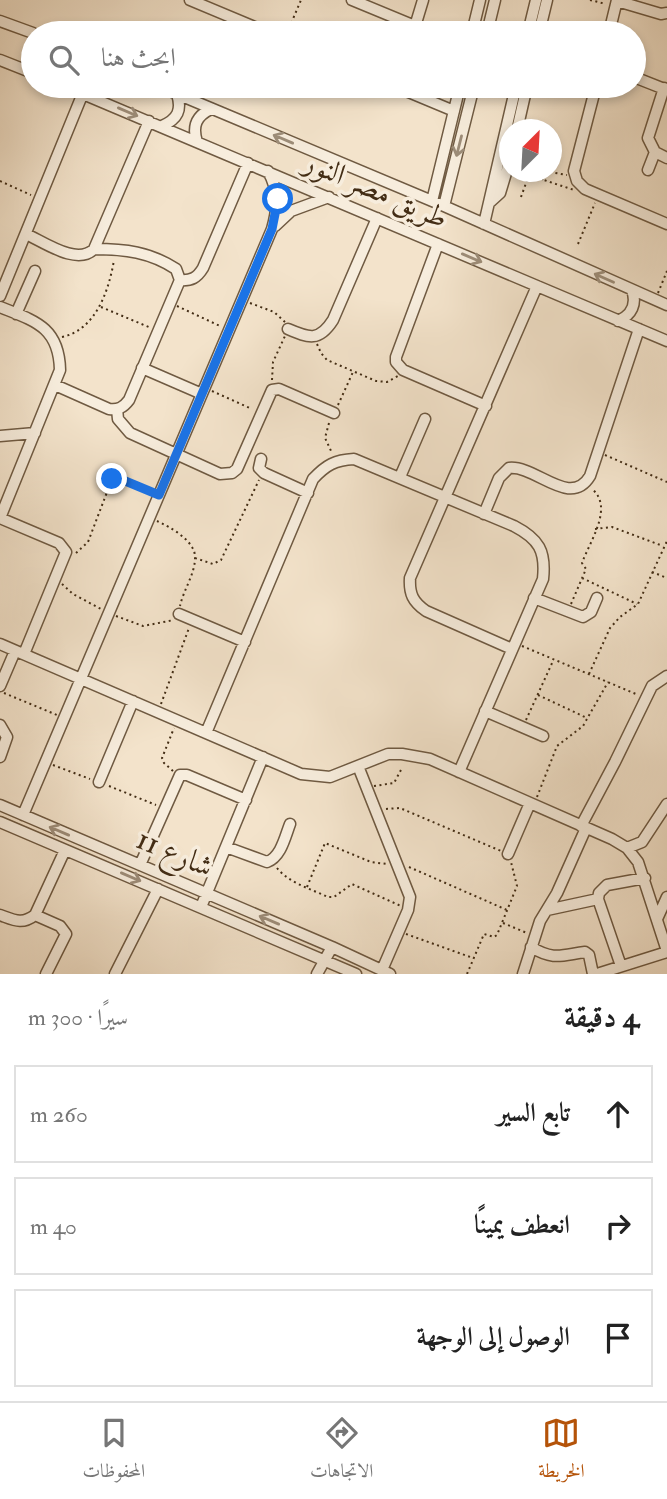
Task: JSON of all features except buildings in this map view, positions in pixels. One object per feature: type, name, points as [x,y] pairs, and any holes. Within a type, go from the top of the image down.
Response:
[{"type":"street","points":[[190,0],[240,21]]},
{"type":"street","points":[[352,0],[395,21]]},
{"type":"street","points":[[417,21],[423,0]]},
{"type":"street","points":[[475,21],[480,0]]},
{"type":"street","points":[[490,21],[495,0]]},
{"type":"street","points":[[531,21],[536,0]]},
{"type":"street","points":[[542,21],[547,0]]},
{"type":"street","points":[[612,21],[616,3],[661,14],[667,13]]},
{"type":"street","points":[[0,21],[21,29]]},
{"type":"street","points":[[0,60],[21,68]]},
{"type":"street","points":[[646,82],[665,89],[649,144],[655,152],[667,158]]},
{"type":"street","points":[[0,296],[81,98]]},
{"type":"street","name":"طريق مصر النور","points":[[95,98],[667,341]]},
{"type":"street","points":[[162,126],[172,122],[178,114],[178,98]]},
{"type":"street","name":"طريق مصر النور","points":[[186,98],[444,206],[667,305]]},
{"type":"street","points":[[424,98],[454,111]]},
{"type":"street","points":[[432,201],[457,98]]},
{"type":"street","points":[[444,206],[471,98]]},
{"type":"street","points":[[484,224],[513,98]]},
{"type":"street","points":[[520,119],[524,98]]},
{"type":"street","points":[[593,98],[575,165],[577,181],[598,195],[667,224]]},
{"type":"street","points":[[197,142],[194,132],[196,122],[202,114],[211,109]]},
{"type":"street","points":[[26,234],[75,256],[89,254],[94,249],[149,121]]},
{"type":"street","points":[[648,170],[655,152]]},
{"type":"street","points":[[180,281],[189,281],[198,276],[203,268],[248,163]]},
{"type":"street","points":[[23,815],[272,229],[278,199],[275,184],[268,171]]},
{"type":"street","points":[[488,204],[500,193],[503,182]]},
{"type":"street","points":[[272,229],[291,211],[329,197]]},
{"type":"street","points":[[288,329],[306,337],[317,336],[327,330],[377,218]]},
{"type":"street","points":[[438,244],[396,362],[403,370],[486,406]]},
{"type":"street","points":[[55,385],[109,409],[124,406],[129,400],[180,281],[176,269],[171,265],[141,252],[94,249]]},
{"type":"street","points":[[16,314],[34,271]]},
{"type":"street","points":[[513,646],[426,611],[415,603],[409,592],[410,579],[537,286]]},
{"type":"street","points":[[618,321],[633,309],[632,290]]},
{"type":"street","points":[[0,307],[44,327],[54,338],[60,354],[60,370],[55,385],[0,518],[58,543],[63,547],[65,557],[20,653],[0,688]]},
{"type":"street","points":[[484,514],[499,478],[509,468],[522,469],[566,489],[576,489],[585,484],[639,329]]},
{"type":"street","points":[[142,368],[204,391]]},
{"type":"street","points":[[117,409],[118,419],[130,433],[220,474],[232,473],[237,468],[270,393],[276,388],[334,413]]},
{"type":"street","points":[[400,477],[425,419]]},
{"type":"street","points":[[0,436],[35,433]]},
{"type":"street","points":[[261,459],[259,468],[264,473],[307,493]]},
{"type":"street","points":[[206,733],[313,479],[324,467],[338,460],[354,459],[529,534],[540,546],[544,562],[542,579],[459,772]]},
{"type":"street","points":[[534,598],[583,617],[588,616],[597,598]]},
{"type":"street","points":[[180,614],[245,642]]},
{"type":"street","points":[[0,644],[301,774],[330,777],[388,754],[430,759],[584,827],[626,848],[638,862],[667,951],[595,974],[589,955],[585,952],[555,957],[533,942]]},
{"type":"street","points":[[523,974],[540,921],[557,893],[584,827],[645,698],[652,686],[667,676]]},
{"type":"street","points":[[99,782],[133,701]]},
{"type":"street","points":[[485,711],[543,736]]},
{"type":"street","points":[[0,725],[7,737],[0,757]]},
{"type":"street","points":[[201,907],[263,757]]},
{"type":"street","points":[[358,766],[410,897],[386,972]]},
{"type":"street","points":[[140,865],[180,775],[187,775],[246,800]]},
{"type":"street","points":[[508,854],[532,804]]},
{"type":"street","points":[[626,848],[642,842],[667,804]]},
{"type":"street","name":"شارع 11","points":[[0,805],[386,972]]},
{"type":"street","name":"شارع 11","points":[[0,822],[356,974]]},
{"type":"street","points":[[226,847],[260,861],[273,860],[290,824]]},
{"type":"street","points":[[0,915],[18,922],[27,921],[35,915],[65,850]]},
{"type":"street","points":[[621,967],[598,899],[602,888],[645,878]]},
{"type":"street","points":[[115,974],[158,889]]},
{"type":"street","points":[[657,919],[667,897]]},
{"type":"street","points":[[547,910],[598,899]]},
{"type":"street","points":[[35,915],[60,926],[66,934],[46,974]]},
{"type":"street","points":[[317,974],[332,947]]},
{"type":"path","points":[[292,21],[301,0]]},
{"type":"path","points":[[590,0],[616,3]]},
{"type":"path","points":[[548,182],[570,190],[577,181],[562,176]]},
{"type":"path","points":[[0,181],[40,199]]},
{"type":"path","points":[[520,197],[526,182]]},
{"type":"path","points":[[578,244],[598,195]]},
{"type":"path","points":[[54,338],[81,329],[92,319],[100,306],[111,275],[115,249]]},
{"type":"path","points":[[655,300],[667,271]]},
{"type":"path","points":[[243,299],[280,316],[288,329],[271,371],[276,388]]},
{"type":"path","points":[[170,302],[230,330]]},
{"type":"path","points":[[100,306],[158,332]]},
{"type":"path","points":[[317,336],[317,345],[327,360],[376,381],[387,382],[396,378],[403,370]]},
{"type":"path","points":[[204,391],[261,413]]},
{"type":"path","points":[[598,452],[667,482]]},
{"type":"path","points":[[195,558],[214,564],[221,560],[264,473]]},
{"type":"path","points":[[65,557],[82,550],[88,542],[112,479],[118,478],[159,495]]},
{"type":"path","points":[[568,612],[586,569],[582,563],[602,514],[601,502],[595,491],[585,484]]},
{"type":"path","points":[[56,578],[72,594],[109,613],[143,626],[171,621],[180,614],[182,598],[195,558],[193,550],[181,534],[149,518]]},
{"type":"path","points":[[596,529],[612,527],[664,547]]},
{"type":"path","points":[[589,674],[610,628],[638,604],[667,541]]},
{"type":"path","points":[[652,572],[667,578]]},
{"type":"path","points":[[582,578],[638,604]]},
{"type":"path","points":[[158,712],[192,620]]},
{"type":"path","points":[[513,646],[553,659],[645,698]]},
{"type":"path","points":[[523,727],[553,659]]},
{"type":"path","points":[[532,804],[557,746],[577,733],[608,682]]},
{"type":"path","points":[[0,688],[64,719]]},
{"type":"path","points":[[537,695],[588,718]]},
{"type":"path","points":[[177,720],[162,758],[167,766],[180,775]]},
{"type":"path","points":[[366,788],[394,783],[402,768]]},
{"type":"path","points":[[376,812],[399,807],[508,854],[517,886],[496,936],[484,934],[467,974]]},
{"type":"path","points":[[307,887],[326,843],[371,862],[396,862],[508,910]]},
{"type":"path","points":[[273,860],[283,876],[332,897],[352,884],[408,910]]},
{"type":"path","points":[[502,922],[533,942]]},
{"type":"path","points":[[399,931],[473,958]]},
{"type":"route","points":[[112,479],[118,478],[159,495],[272,229],[277,215],[278,199]]}]
